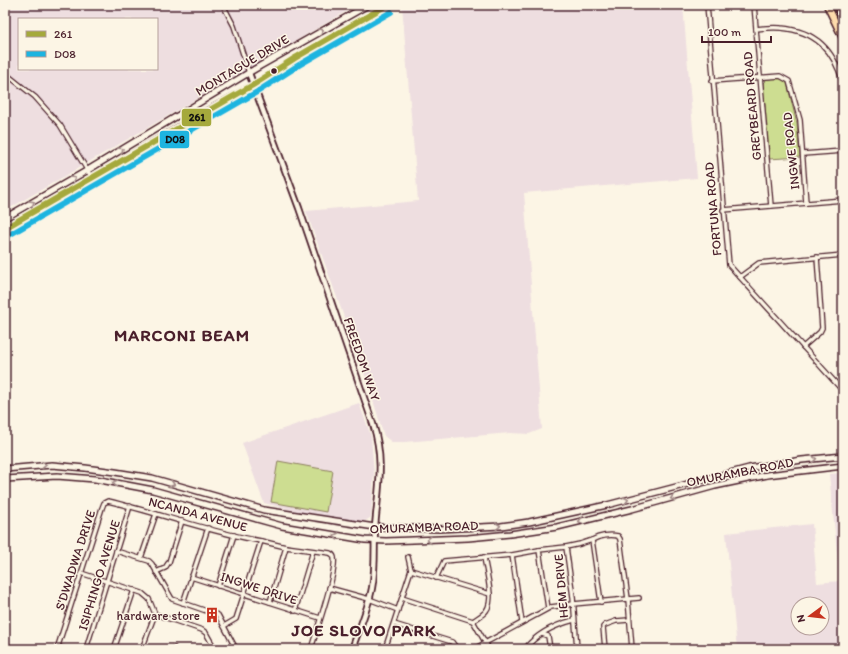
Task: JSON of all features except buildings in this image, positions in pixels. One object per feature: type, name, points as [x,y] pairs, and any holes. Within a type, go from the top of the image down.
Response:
[{"type":"main road","name":"MONTAGUE DRIVE","points":[[5,218],[88,170],[248,73],[368,5]]},
{"type":"main road","name":"MONTAGUE DRIVE","points":[[5,228],[253,85],[295,58],[387,5]]},
{"type":"main road","points":[[827,5],[843,38]]},
{"type":"main road","points":[[837,5],[843,18]]},
{"type":"main road","name":"OMURAMBA ROAD","points":[[5,469],[52,465],[115,472],[152,478],[264,510],[375,527],[447,529],[501,526],[529,522],[628,500],[750,468],[802,460],[843,456]]},
{"type":"main road","name":"OMURAMBA ROAD","points":[[5,478],[57,476],[95,479],[153,490],[282,526],[353,539],[375,541],[468,538],[544,529],[632,509],[715,486],[767,475],[843,466]]},
{"type":"street","points":[[223,5],[235,31],[248,73]]},
{"type":"street","name":"FORTUNA ROAD","points":[[707,5],[712,81],[728,262],[732,269],[843,391]]},
{"type":"street","name":"GREYBEARD ROAD","points":[[754,5],[771,206]]},
{"type":"street","points":[[756,29],[780,27],[808,34],[817,40],[830,54],[841,74],[843,83]]},
{"type":"street","points":[[5,73],[35,97],[60,125],[92,178]]},
{"type":"street","name":"FREEDOM WAY","points":[[248,73],[301,215],[375,430],[379,449],[381,467],[375,527],[373,580],[369,599],[352,649]]},
{"type":"street","name":"INGWE ROAD","points":[[712,81],[780,76],[789,81],[800,120],[804,154],[806,203]]},
{"type":"street","points":[[804,154],[843,151]]},
{"type":"street","points":[[723,210],[843,200]]},
{"type":"street","points":[[740,277],[759,263],[843,255]]},
{"type":"street","points":[[803,347],[820,332],[822,328],[817,257]]},
{"type":"street","name":"S'DWADWA DRIVE","points":[[58,648],[104,504],[108,501],[130,506]]},
{"type":"street","name":"NCANDA AVENUE","points":[[130,506],[234,535],[286,547],[333,555],[335,559],[329,588]]},
{"type":"street","name":"ISIPHINGO AVENUE","points":[[86,649],[130,506]]},
{"type":"street","points":[[141,558],[156,514]]},
{"type":"street","points":[[156,572],[165,568],[182,521]]},
{"type":"street","points":[[183,603],[208,528]]},
{"type":"street","points":[[218,586],[234,535]]},
{"type":"street","name":"HEM DRIVE","points":[[577,649],[566,547],[601,537],[618,536],[620,539],[628,599]]},
{"type":"street","points":[[592,540],[601,602]]},
{"type":"street","points":[[224,626],[236,619],[261,541]]},
{"type":"street","points":[[270,602],[286,547]]},
{"type":"street","points":[[436,578],[444,561],[512,555],[554,547],[566,547]]},
{"type":"street","points":[[539,550],[548,608]]},
{"type":"street","points":[[116,551],[141,558],[152,564],[170,597],[183,603],[216,613],[220,617],[236,649]]},
{"type":"street","points":[[295,611],[313,551]]},
{"type":"street","points":[[512,555],[522,622]]},
{"type":"street","points":[[473,621],[486,611],[490,603],[484,557]]},
{"type":"street","points":[[385,649],[411,570],[408,558]]},
{"type":"street","points":[[411,570],[490,594]]},
{"type":"street","points":[[81,573],[146,595],[155,614],[142,649]]},
{"type":"street","name":"INGWE DRIVE","points":[[191,577],[320,618]]},
{"type":"street","points":[[313,649],[329,588],[369,599],[398,610]]},
{"type":"street","points":[[114,649],[134,590]]},
{"type":"street","points":[[402,598],[473,621],[489,649]]},
{"type":"street","points":[[474,649],[548,608],[573,604],[639,598]]},
{"type":"street","points":[[628,599],[632,649]]},
{"type":"street","points":[[155,614],[202,630],[206,633],[214,647],[206,649]]},
{"type":"street","points":[[525,649],[535,638],[558,624],[574,620]]},
{"type":"street","points":[[605,649],[603,626],[616,621],[629,620]]},
{"type":"street","points":[[394,624],[452,642],[457,649]]},
{"type":"street","points":[[542,634],[548,636],[550,649]]},
{"type":"street","points":[[58,648],[65,649]]},
{"type":"shaded area","points":[[5,5],[357,5],[5,211]]},
{"type":"shaded area","points":[[402,5],[683,5],[697,178],[524,193],[542,429],[529,434],[510,433],[393,443],[384,436],[368,384],[306,211],[418,201]]},
{"type":"shaded area","points":[[359,403],[371,436],[374,474],[371,517],[364,522],[291,510],[264,503],[242,443]]},
{"type":"shaded area","points":[[843,473],[843,649],[737,649],[726,533],[812,524],[817,583],[840,581],[829,474]]},
{"type":"green space","points":[[779,78],[787,83],[797,124],[800,157],[769,159],[763,83],[767,79]]},
{"type":"green space","points":[[278,461],[333,471],[326,512],[271,502]]},
{"type":"transit line","name":"261","points":[[5,228],[253,85],[295,58],[387,5]]},
{"type":"transit line","name":"D08","points":[[9,235],[257,92],[299,65],[391,12]]},
{"type":"place","name":"hardware store","points":[[212,615]]},
{"type":"district","name":"MARCONI BEAM","points":[[182,335]]},
{"type":"district","name":"JOE SLOVO PARK","points":[[364,630]]}]
